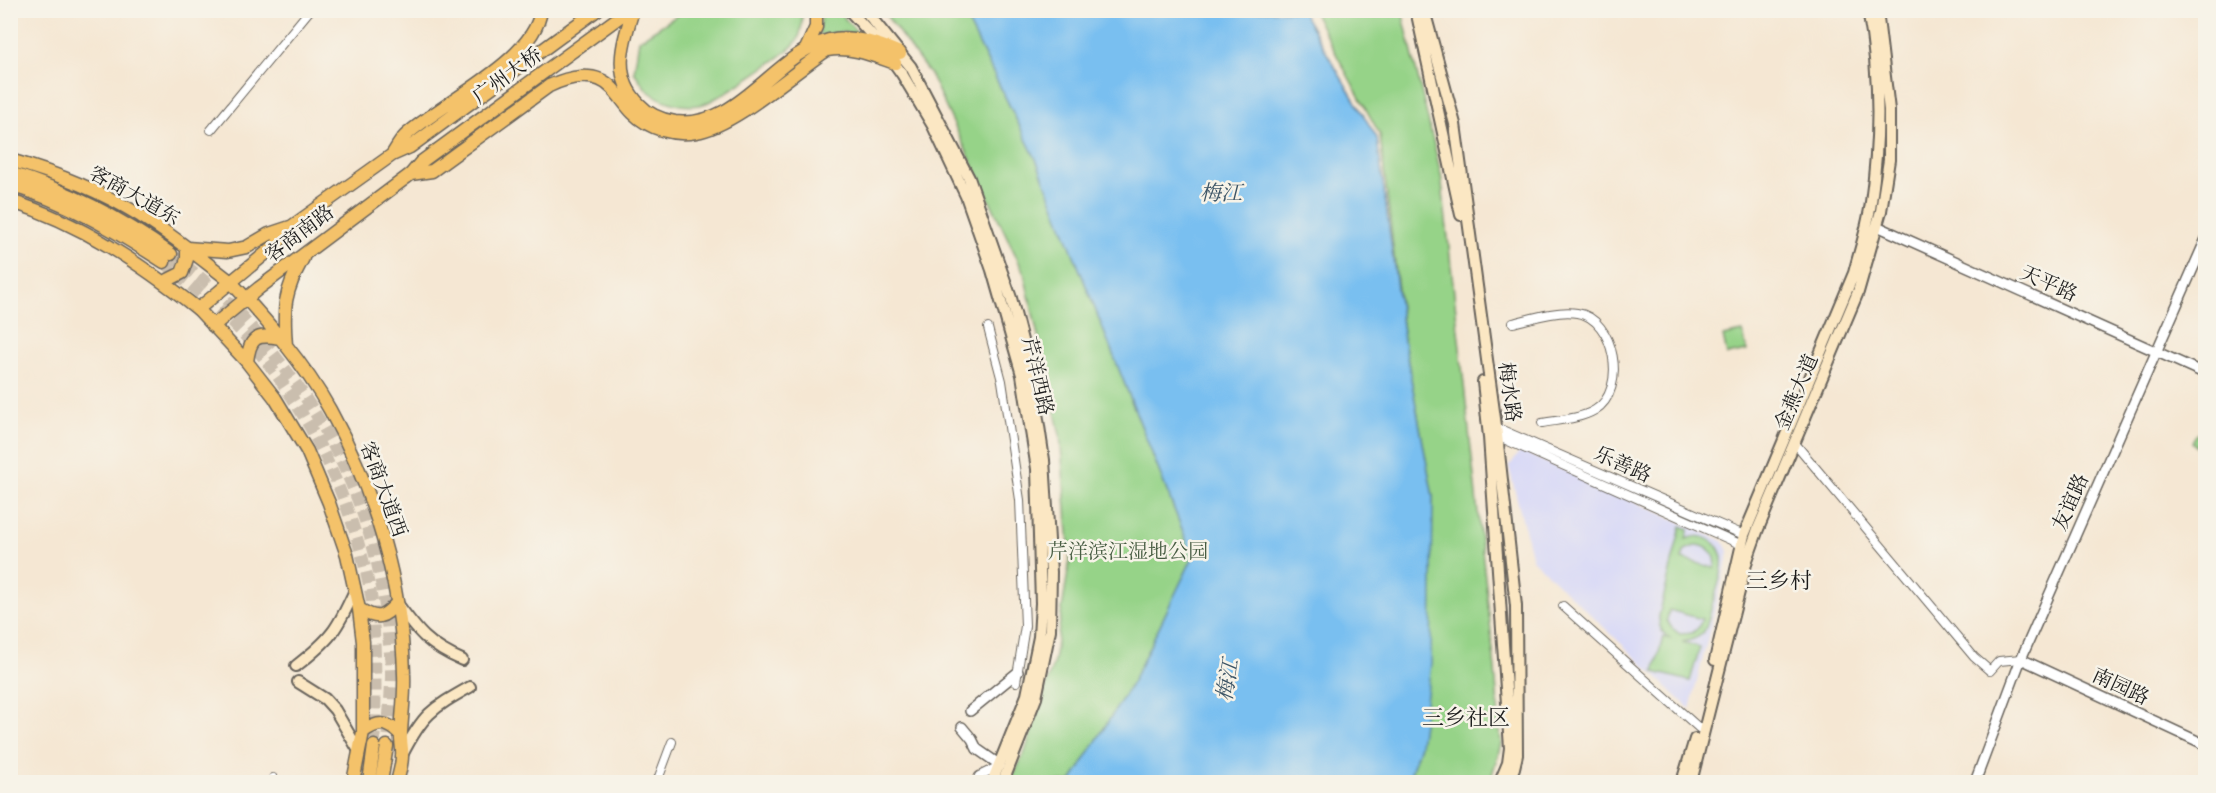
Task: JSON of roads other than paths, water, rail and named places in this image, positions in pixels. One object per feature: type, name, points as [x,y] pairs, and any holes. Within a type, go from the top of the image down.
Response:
[{"type":"main road","points":[[392,155],[405,136],[508,61],[533,34],[540,19],[540,10]]},
{"type":"main road","name":"广州大桥","points":[[392,155],[410,147],[597,10]]},
{"type":"main road","points":[[631,10],[620,55],[626,88],[639,104],[652,114],[668,121],[686,123],[704,120],[723,112],[806,49],[829,40],[845,38],[882,46]]},
{"type":"main road","name":"广州大桥","points":[[411,174],[421,162],[631,10]]},
{"type":"main road","points":[[806,49],[816,27],[816,10]]},
{"type":"main road","points":[[849,10],[882,46],[897,58]]},
{"type":"main road","name":"芹洋西路","points":[[865,10],[897,58],[966,196],[993,270],[1022,375],[1036,460],[1041,591],[1039,637],[1027,695],[992,783]]},
{"type":"main road","name":"梅水路","points":[[1416,10],[1466,240],[1493,431],[1510,748],[1508,763],[1500,783]]},
{"type":"main road","name":"梅水路","points":[[1424,10],[1455,124],[1516,606],[1517,755],[1508,783]]},
{"type":"main road","name":"金燕大道","points":[[1683,783],[1699,728],[1743,540],[1854,273],[1864,235],[1871,204],[1877,134],[1876,76],[1868,10]]},
{"type":"main road","name":"金燕大道","points":[[1691,783],[1747,560],[1858,292],[1877,226],[1889,160],[1889,110],[1877,10]]},
{"type":"main road","points":[[411,174],[432,171],[549,86],[563,80],[579,77],[596,78],[610,86],[634,114],[650,125],[683,134],[698,132],[732,118],[827,50],[842,48],[897,58]]},
{"type":"main road","name":"芹洋西路","points":[[897,58],[911,67],[969,178],[1011,298],[1032,379],[1039,417],[1051,572],[1050,630],[1036,698],[1003,783]]},
{"type":"main road","name":"客商南路","points":[[198,309],[276,245],[291,227],[392,155]]},
{"type":"main road","name":"客商大道东","points":[[10,160],[39,168],[99,193],[142,216],[230,282]]},
{"type":"main road","points":[[10,173],[92,205],[134,227],[167,258],[55,201],[10,185]]},
{"type":"main road","name":"客商南路","points":[[213,326],[246,298],[411,174]]},
{"type":"main road","points":[[10,201],[64,222],[106,244],[164,282],[198,309],[247,362],[275,398],[307,451],[329,502],[347,555],[359,609],[363,642],[363,732],[352,783]]},
{"type":"main road","points":[[164,282],[182,273],[188,259],[187,248],[228,251],[247,247],[269,234],[291,227]]},
{"type":"main road","points":[[247,362],[248,350],[255,339],[261,336],[283,341],[284,302],[297,269],[307,252]]},
{"type":"main road","name":"客商大道西","points":[[230,282],[283,341],[330,409],[355,460],[377,515],[397,603],[404,673],[402,755],[398,783]]},
{"type":"main road","points":[[296,666],[324,644],[334,632],[355,590]]},
{"type":"main road","points":[[359,609],[370,616],[380,617],[388,613],[397,603],[419,634],[443,652],[462,660]]},
{"type":"main road","points":[[298,682],[325,699],[335,710],[359,751]]},
{"type":"main road","points":[[402,755],[416,728],[431,711],[470,687]]},
{"type":"main road","points":[[363,732],[377,723],[385,723],[401,735]]},
{"type":"main road","points":[[369,783],[381,746],[381,783]]},
{"type":"street","points":[[211,130],[310,10]]},
{"type":"street","name":"天平路","points":[[1877,226],[2205,374]]},
{"type":"street","name":"友谊路","points":[[1975,783],[2021,659],[2205,239]]},
{"type":"street","points":[[1514,323],[1545,315],[1576,312],[1590,317],[1602,331],[1611,348],[1615,364],[1614,379],[1608,397],[1596,410],[1578,417],[1542,423]]},
{"type":"street","points":[[970,711],[1017,677],[1025,626],[1020,500],[1002,381],[988,328]]},
{"type":"street","name":"乐善路","points":[[1493,431],[1743,540]]},
{"type":"street","points":[[1794,442],[1974,657],[1990,671],[1999,661],[2021,659]]},
{"type":"street","points":[[1563,606],[1699,728]]},
{"type":"street","name":"南园路","points":[[2021,659],[2205,745]]},
{"type":"street","points":[[962,727],[977,749],[1000,765],[979,776],[976,783]]},
{"type":"street","points":[[657,783],[672,742]]},
{"type":"water","name":"梅江","points":[[960,11],[1302,11],[1377,138],[1404,341],[1433,497],[1431,664],[1420,745],[1408,782],[1071,782],[1132,683],[1193,557],[1036,159],[968,22]]},
{"type":"tunnel","points":[[171,254],[209,284],[262,339],[316,414],[338,455],[371,540],[382,586],[391,673],[387,746]]},
{"type":"tunnel","points":[[164,262],[228,319],[271,367],[310,427],[341,492],[363,560],[372,600],[375,674],[374,746]]},
{"type":"district","name":"三乡村","points":[[1779,580]]},
{"type":"district","name":"三乡社区","points":[[1466,717]]},
{"type":"park label","name":"芹洋滨江湿地公园","points":[[1128,551]]}]
